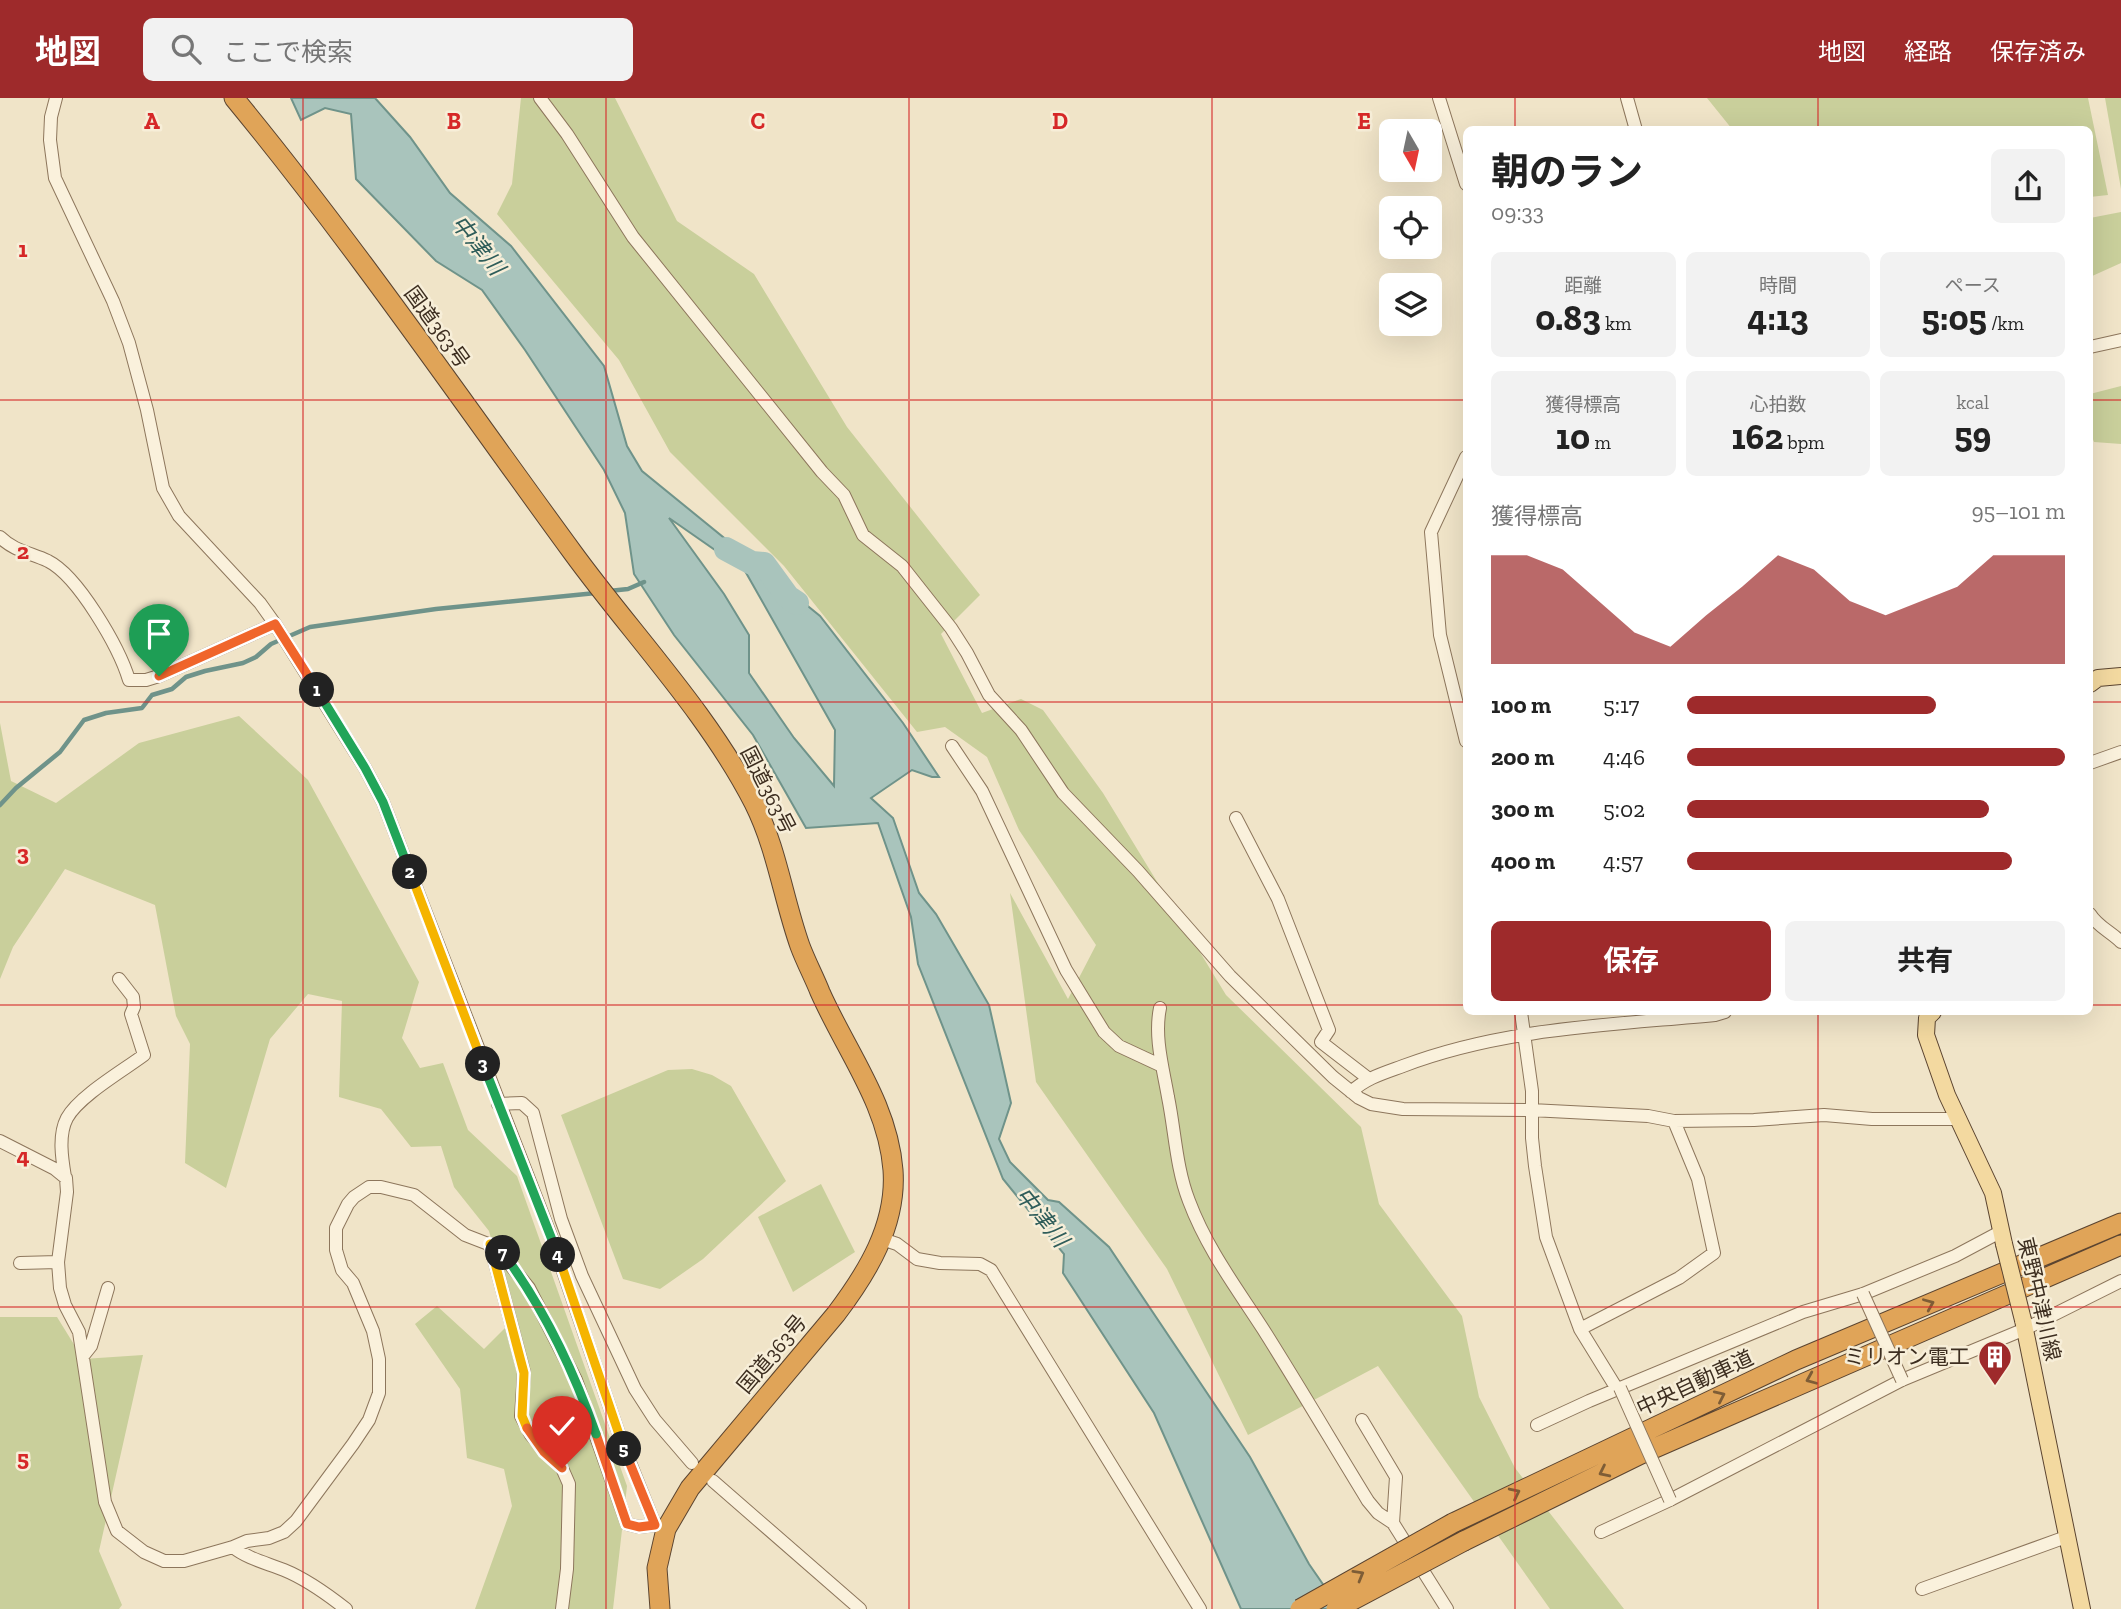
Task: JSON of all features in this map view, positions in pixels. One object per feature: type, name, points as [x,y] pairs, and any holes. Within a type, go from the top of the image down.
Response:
[{"type":"highway","name":"国道363号","points":[[234,98],[306,186],[576,557],[717,740],[752,800],[771,843],[800,947],[827,1007],[870,1090],[886,1131],[893,1174],[882,1239],[859,1284],[660,1527],[657,1567],[660,1609]]},
{"type":"highway","name":"中央自動車道","points":[[1300,1609],[1453,1523],[1796,1360],[2121,1223]]},
{"type":"highway","name":"中央自動車道","points":[[1336,1609],[1464,1541],[1641,1454],[2121,1245]]},
{"type":"main road","points":[[2093,682],[2098,678],[2121,676]]},
{"type":"main road","name":"東野中津川線","points":[[1928,1015],[1926,1035],[1947,1096],[1993,1193],[2024,1324],[2082,1609]]},
{"type":"street","points":[[43,98],[51,117]]},
{"type":"street","points":[[56,98],[51,117],[50,140],[55,178],[113,301],[129,343],[147,410],[163,488],[179,516],[260,603],[275,624],[365,768],[383,802],[551,1236],[621,1440],[660,1527],[627,1524],[576,1380],[529,1288],[501,1251],[465,1235],[421,1200],[394,1188],[369,1187],[354,1197],[342,1213],[336,1228],[335,1250],[342,1270],[353,1283],[360,1298],[377,1345],[380,1370],[376,1405],[353,1444],[296,1521],[284,1532],[269,1538],[247,1541],[184,1561],[164,1561],[144,1552],[117,1531],[105,1502],[79,1332],[65,1305],[60,1288],[58,1262],[67,1192],[62,1156],[66,1119],[76,1105],[144,1055],[131,1014],[134,1007],[133,997],[119,979]]},
{"type":"street","points":[[540,98],[567,134],[633,237],[822,472],[844,495],[863,535],[902,566],[937,609],[967,653],[989,695],[1021,730],[1063,793],[1138,871],[1230,976],[1351,1092],[1371,1104],[1403,1109],[1531,1110],[1648,1116],[1674,1121],[1754,1120],[1824,1115],[1872,1119],[1960,1119]]},
{"type":"street","points":[[1439,98],[1463,174]]},
{"type":"street","points":[[1627,98],[1635,126]]},
{"type":"street","points":[[2093,346],[2121,340]]},
{"type":"street","points":[[1463,463],[1431,532],[1440,635],[1463,729]]},
{"type":"street","points":[[0,537],[16,550],[49,562],[66,575],[109,633],[129,680],[146,680],[159,676],[275,624]]},
{"type":"street","points":[[952,746],[982,791],[1066,970],[1104,1032],[1119,1045],[1162,1066]]},
{"type":"street","points":[[2093,762],[2121,751]]},
{"type":"street","points":[[1236,818],[1278,899],[1329,1030],[1321,1042],[1369,1079]]},
{"type":"street","points":[[2093,919],[2121,942]]},
{"type":"street","points":[[1160,1008],[1158,1035],[1181,1174],[1204,1238],[1300,1388],[1368,1502],[1378,1514],[1393,1523],[1447,1609]]},
{"type":"street","points":[[1521,1015],[1532,1091],[1535,1166],[1546,1237],[1580,1329],[1618,1389],[1670,1500]]},
{"type":"street","points":[[1351,1092],[1369,1079],[1436,1054],[1524,1034],[1714,1015]]},
{"type":"street","points":[[498,1104],[522,1103],[533,1113],[561,1219],[582,1276],[635,1389],[655,1420],[692,1462]]},
{"type":"street","points":[[1580,1329],[1679,1278],[1714,1253],[1698,1179],[1674,1121]]},
{"type":"street","points":[[0,1141],[55,1169],[65,1177]]},
{"type":"street","points":[[1537,1425],[1803,1312],[1863,1294],[2003,1237]]},
{"type":"street","points":[[882,1239],[897,1244],[916,1259],[940,1263],[980,1264],[991,1270],[1200,1609]]},
{"type":"street","points":[[490,1244],[524,1373],[522,1416],[531,1436],[562,1468],[569,1484],[567,1569],[562,1609]]},
{"type":"street","points":[[20,1263],[58,1262]]},
{"type":"street","points":[[1601,1532],[1670,1500],[1902,1380],[2121,1281]]},
{"type":"street","points":[[83,1356],[91,1346],[108,1288]]},
{"type":"street","points":[[1863,1294],[1902,1380]]},
{"type":"street","points":[[1362,1420],[1396,1477],[1393,1523]]},
{"type":"street","points":[[713,1481],[860,1609]]},
{"type":"street","points":[[1922,1589],[2066,1537]]},
{"type":"street","points":[[233,1547],[243,1555],[287,1571],[332,1597],[346,1609]]},
{"type":"green space","points":[[521,98],[615,98],[677,221],[754,274],[847,427],[980,595],[941,634],[982,713],[1021,699],[1043,710],[1103,793],[1226,995],[1361,1127],[1379,1204],[1462,1316],[1479,1397],[1515,1468],[1624,1609],[1550,1609],[1378,1366],[1248,1435],[1167,1269],[1036,1082],[1010,893],[1068,999],[1096,945],[1019,830],[987,757],[945,727],[917,732],[784,566],[670,452],[619,360],[497,214],[512,184]]},
{"type":"green space","points":[[1707,98],[2088,98],[2108,195],[2093,197],[2093,126],[1730,126]]},
{"type":"green space","points":[[2105,98],[2121,98],[2121,189]]},
{"type":"green space","points":[[2121,212],[2121,263],[2093,276],[2093,217]]},
{"type":"green space","points":[[2121,386],[2121,444],[2094,442],[2093,393]]},
{"type":"green space","points":[[239,716],[308,780],[419,982],[402,1038],[420,1068],[443,1063],[468,1130],[517,1176],[627,1486],[613,1609],[475,1609],[512,1506],[504,1469],[467,1458],[460,1389],[415,1324],[437,1306],[484,1349],[514,1319],[489,1231],[454,1187],[441,1146],[411,1147],[381,1109],[339,1097],[342,1001],[308,994],[270,1039],[226,1188],[185,1163],[190,1044],[176,1016],[155,905],[65,869],[13,947],[0,979],[0,723],[11,781],[56,803],[139,743]]},
{"type":"green space","points":[[692,1069],[712,1075],[731,1086],[786,1181],[703,1259],[660,1289],[623,1279],[561,1115],[668,1070]]},
{"type":"green space","points":[[821,1184],[855,1252],[793,1292],[758,1217]]},
{"type":"green space","points":[[0,1317],[57,1317],[83,1359],[143,1355],[99,1551],[122,1605],[119,1609],[0,1609]]},
{"type":"water","points":[[291,98],[375,98],[410,137],[450,193],[511,246],[604,366],[627,446],[642,471],[820,616],[903,723],[939,777],[912,770],[871,798],[893,818],[919,893],[936,914],[989,1005],[1011,1103],[999,1139],[1010,1162],[1048,1200],[1059,1202],[1109,1247],[1250,1457],[1309,1564],[1340,1609],[1241,1609],[1154,1413],[1063,1273],[1064,1254],[1003,1179],[918,964],[911,917],[878,823],[806,828],[753,735],[674,635],[634,574],[625,513],[604,470],[525,350],[482,290],[436,261],[356,179],[351,114],[325,108],[301,120]],"holes":[[[669,518],[745,571],[835,730],[834,786],[794,738],[749,673],[749,635],[724,594]]]},
{"type":"waterway","name":"中津川","points":[[726,549],[752,563],[764,564],[788,597],[797,603]]},
{"type":"waterway","points":[[609,591],[628,589],[644,582]]},
{"type":"waterway","points":[[0,805],[16,788],[60,752],[84,720],[106,713],[142,708],[152,695],[172,689],[186,677],[243,663],[256,657],[271,644],[310,627],[436,609],[596,593]]},
{"type":"place","name":"ミリオン電工","points":[[1995,1387]]},
{"type":"route","points":[[159,676],[275,624],[296,654],[383,802],[551,1236],[621,1440],[655,1525],[639,1527],[627,1524],[576,1380],[529,1288],[501,1251],[490,1244],[524,1373],[522,1416],[531,1436],[562,1468]]}]
